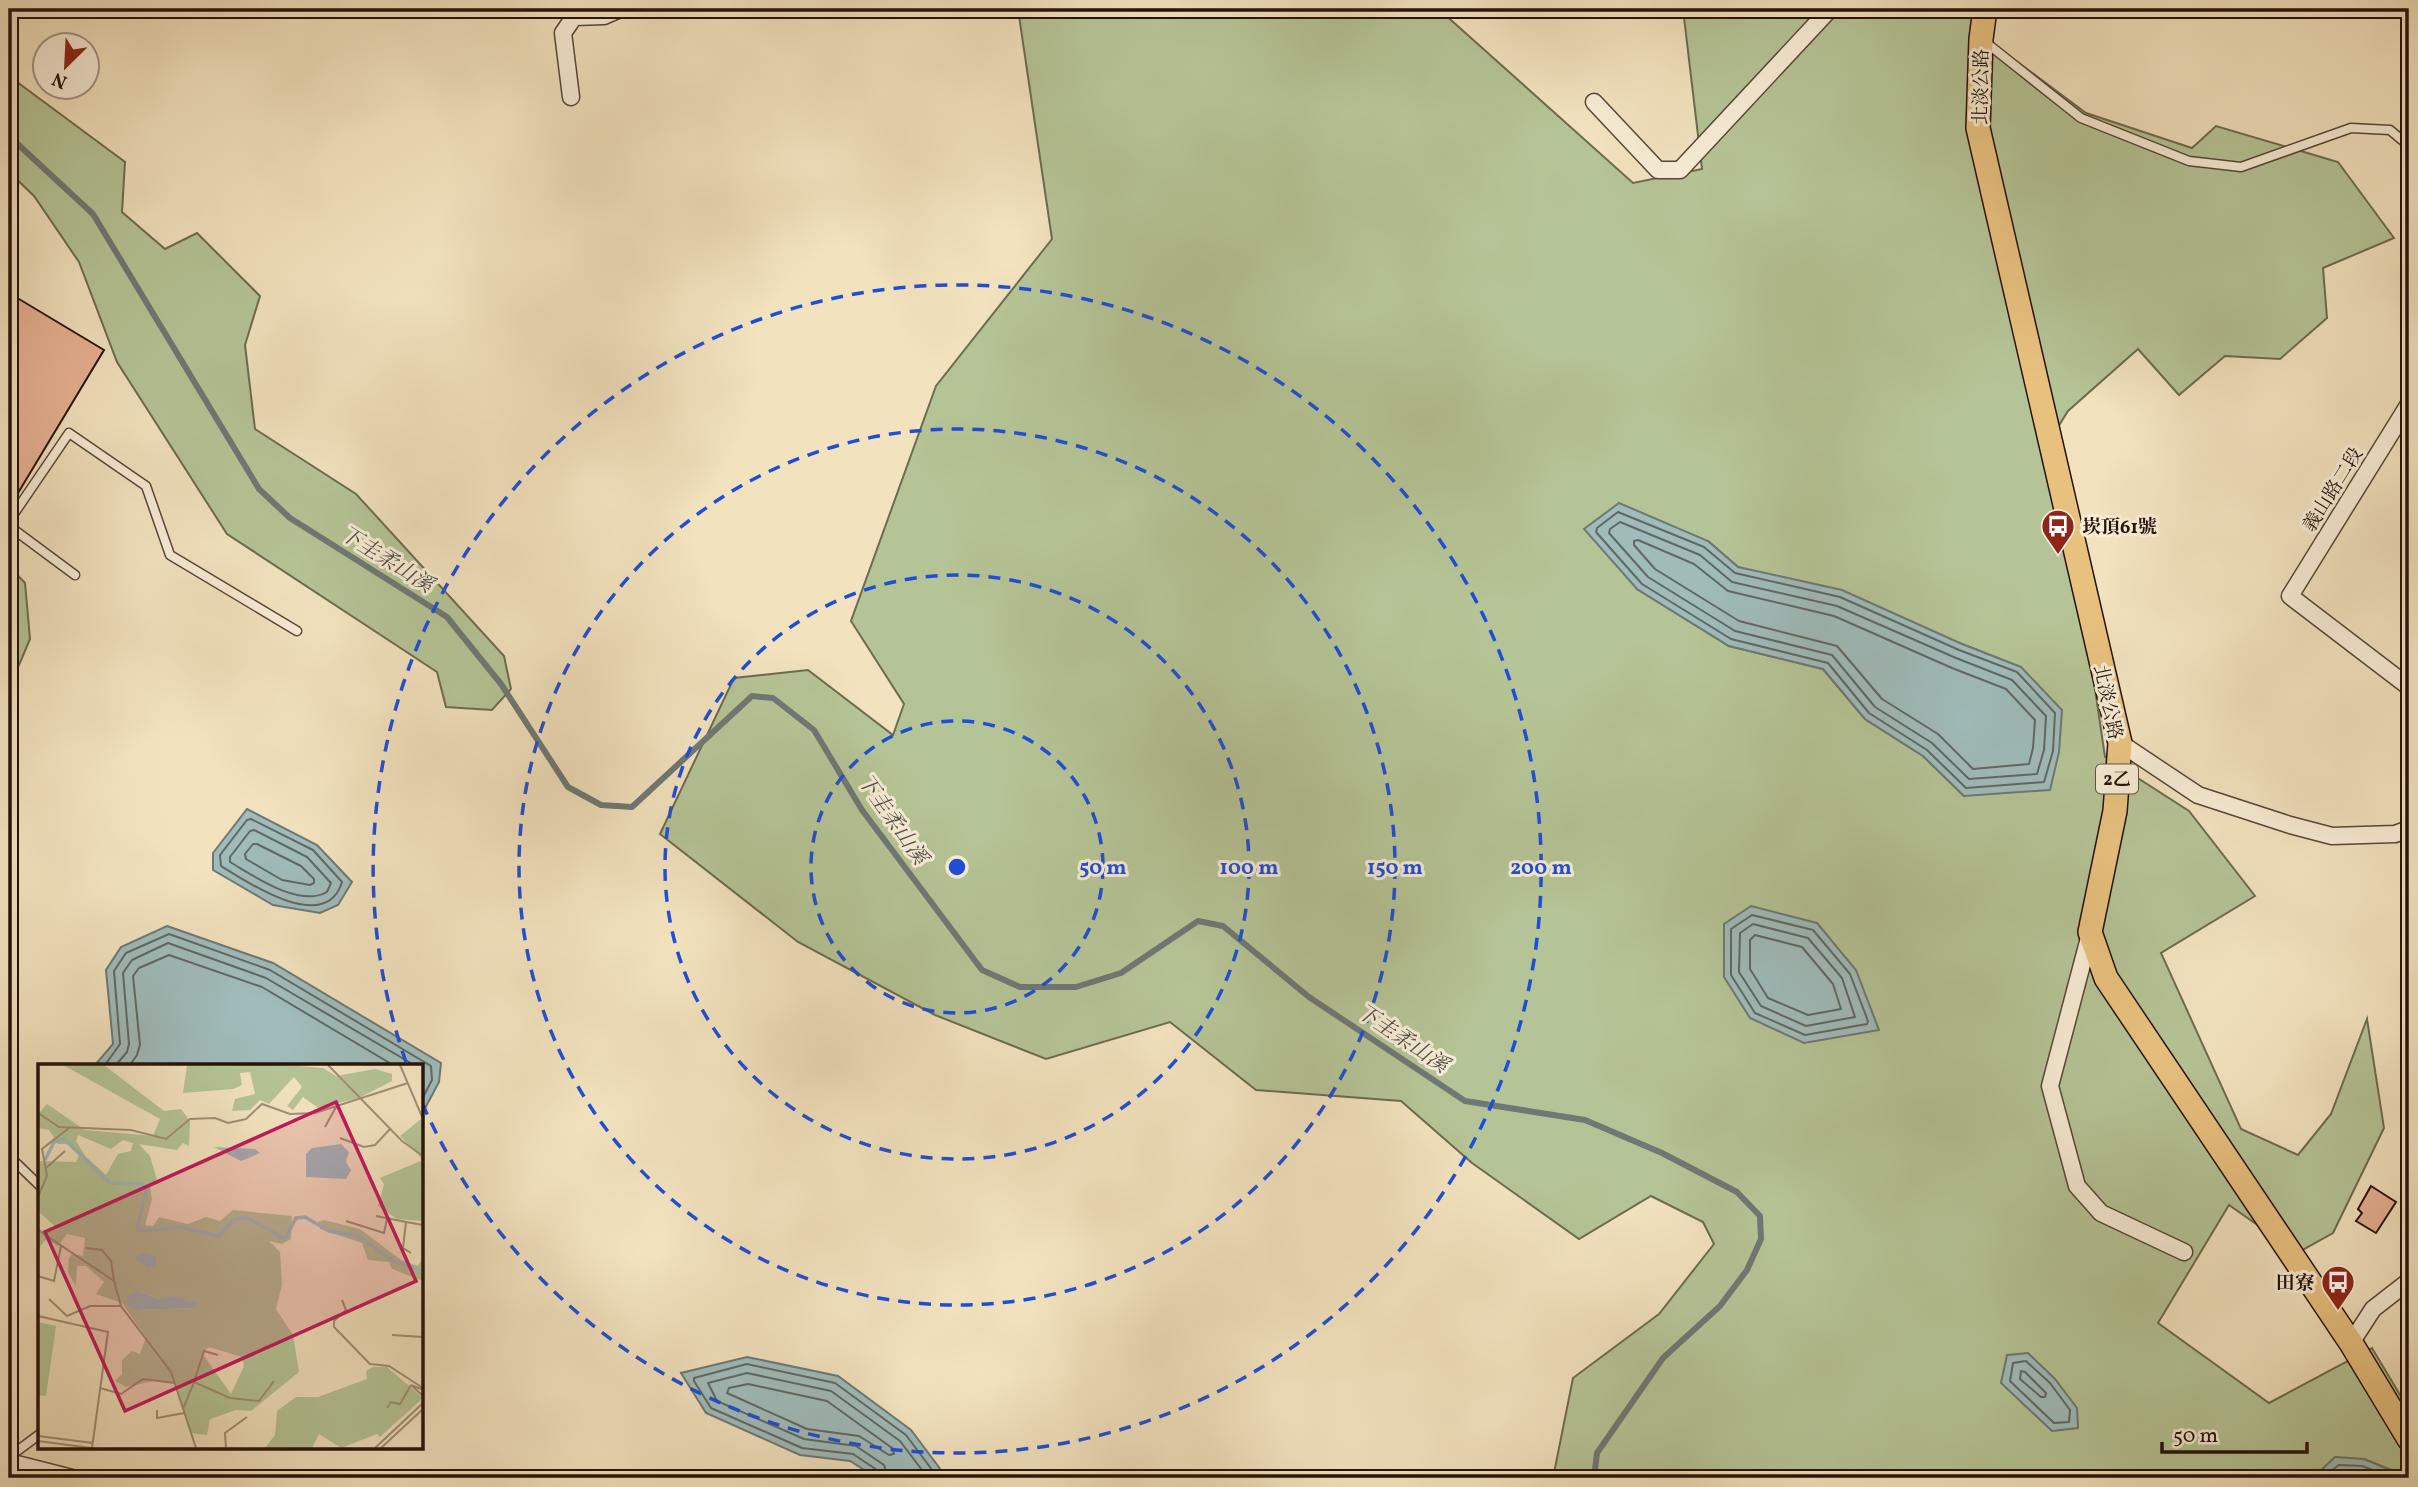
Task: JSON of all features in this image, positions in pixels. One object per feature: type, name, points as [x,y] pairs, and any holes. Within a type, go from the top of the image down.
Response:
[{"type":"main road","name":"北淡公路","points":[[1985,9],[1981,38],[1978,128],[2120,743],[2115,811],[2090,932]]},
{"type":"main road","points":[[2090,932],[2106,978],[2351,1343],[2409,1439]]},
{"type":"street","points":[[570,97],[563,33],[575,17],[604,16],[620,9]]},
{"type":"street","points":[[1594,102],[1658,170],[1680,170],[1830,9]]},
{"type":"street","name":"義山路二段","points":[[2409,404],[2290,596],[2409,687]]},
{"type":"street","points":[[2120,743],[2198,794],[2290,825],[2332,836],[2395,834],[2409,829]]},
{"type":"street","points":[[2090,932],[2050,1086],[2077,1186],[2101,1213],[2184,1252]]},
{"type":"street","points":[[2351,1343],[2372,1309],[2409,1281]]},
{"type":"street","points":[[9,1460],[72,1478]]},
{"type":"lane","points":[[1981,38],[2081,118],[2189,162],[2241,167],[2351,128],[2390,130],[2409,146]]},
{"type":"lane","points":[[75,575],[9,524],[69,433],[146,486],[170,555],[297,631]]},
{"type":"lane","points":[[9,1156],[38,1184]]},
{"type":"lane","points":[[9,1460],[38,1436]]},
{"type":"green space","points":[[1018,9],[1442,9],[1442,12],[1633,183],[1702,169],[1683,9],[1992,9],[1988,40],[2086,113],[2192,148],[2216,126],[2338,162],[2394,238],[2323,268],[2327,318],[2280,359],[2225,356],[2179,395],[2138,349],[2068,411],[2043,451],[2090,655],[2105,757],[2189,811],[2255,896],[2161,953],[2241,1129],[2298,1155],[2331,1114],[2367,1019],[2384,1128],[2333,1233],[2297,1253],[2229,1205],[2158,1323],[2269,1403],[2372,1348],[2409,1410],[2409,1477],[2364,1459],[2319,1473],[2320,1478],[1553,1478],[1573,1378],[1659,1314],[1714,1244],[1703,1222],[1651,1196],[1579,1239],[1472,1163],[1401,1101],[1256,1090],[1170,1022],[1046,1059],[935,1015],[798,942],[660,834],[734,678],[808,670],[893,735],[904,704],[851,621],[936,386],[1052,239]],"holes":[[[1708,541],[1738,567],[2021,667],[1964,796],[1923,756],[1865,719],[1823,669],[1729,646],[1637,589]]]},
{"type":"green space","points":[[9,76],[32,93],[32,102],[44,102],[125,162],[122,212],[165,249],[197,233],[260,296],[245,345],[255,429],[356,494],[504,656],[511,689],[492,710],[446,707],[437,672],[227,534],[117,362],[79,262],[34,196],[9,172]]},
{"type":"green space","points":[[9,566],[25,583],[30,639],[14,677],[9,682]]},
{"type":"water","points":[[1619,503],[1708,541],[1738,567],[1842,590],[1962,644],[2021,667],[2062,710],[2059,752],[2050,790],[1964,796],[1923,756],[1865,719],[1823,669],[1729,646],[1637,589],[1584,529]]},
{"type":"water","points":[[247,809],[317,845],[352,882],[338,905],[320,913],[273,905],[213,870],[213,853]]},
{"type":"water","points":[[1751,906],[1817,923],[1856,970],[1879,1030],[1804,1043],[1750,1018],[1724,977],[1724,924]]},
{"type":"water","points":[[167,926],[273,963],[441,1063],[439,1082],[424,1110],[424,1064],[96,1064],[113,1044],[106,970],[121,947]]},
{"type":"water","points":[[2028,1353],[2055,1379],[2077,1408],[2078,1428],[2052,1431],[2001,1383],[2007,1355]]},
{"type":"water","points":[[747,1357],[838,1376],[911,1430],[947,1478],[877,1478],[850,1461],[800,1455],[706,1413],[681,1373]]},
{"type":"water","points":[[2335,1457],[2364,1459],[2409,1478],[2320,1478],[2318,1473]]},
{"type":"building","points":[[9,293],[104,350],[9,508]]},
{"type":"building","points":[[2371,1186],[2396,1202],[2376,1233],[2356,1221],[2362,1213],[2358,1209]]},
{"type":"waterway","name":"下圭柔山溪","points":[[9,136],[93,214],[259,489],[290,518],[447,617],[501,684],[568,787],[601,805],[632,807],[752,696],[773,698],[814,730],[862,810],[982,970],[1020,987],[1076,987],[1121,973],[1198,921],[1223,926],[1309,997],[1465,1101],[1585,1120],[1662,1153],[1737,1192],[1760,1216],[1761,1239],[1747,1270],[1720,1306],[1663,1358],[1597,1453],[1594,1478]]},
{"type":"place","name":"崁頂61號","points":[[2058,556]]},
{"type":"place","name":"田寮","points":[[2338,1312]]}]
